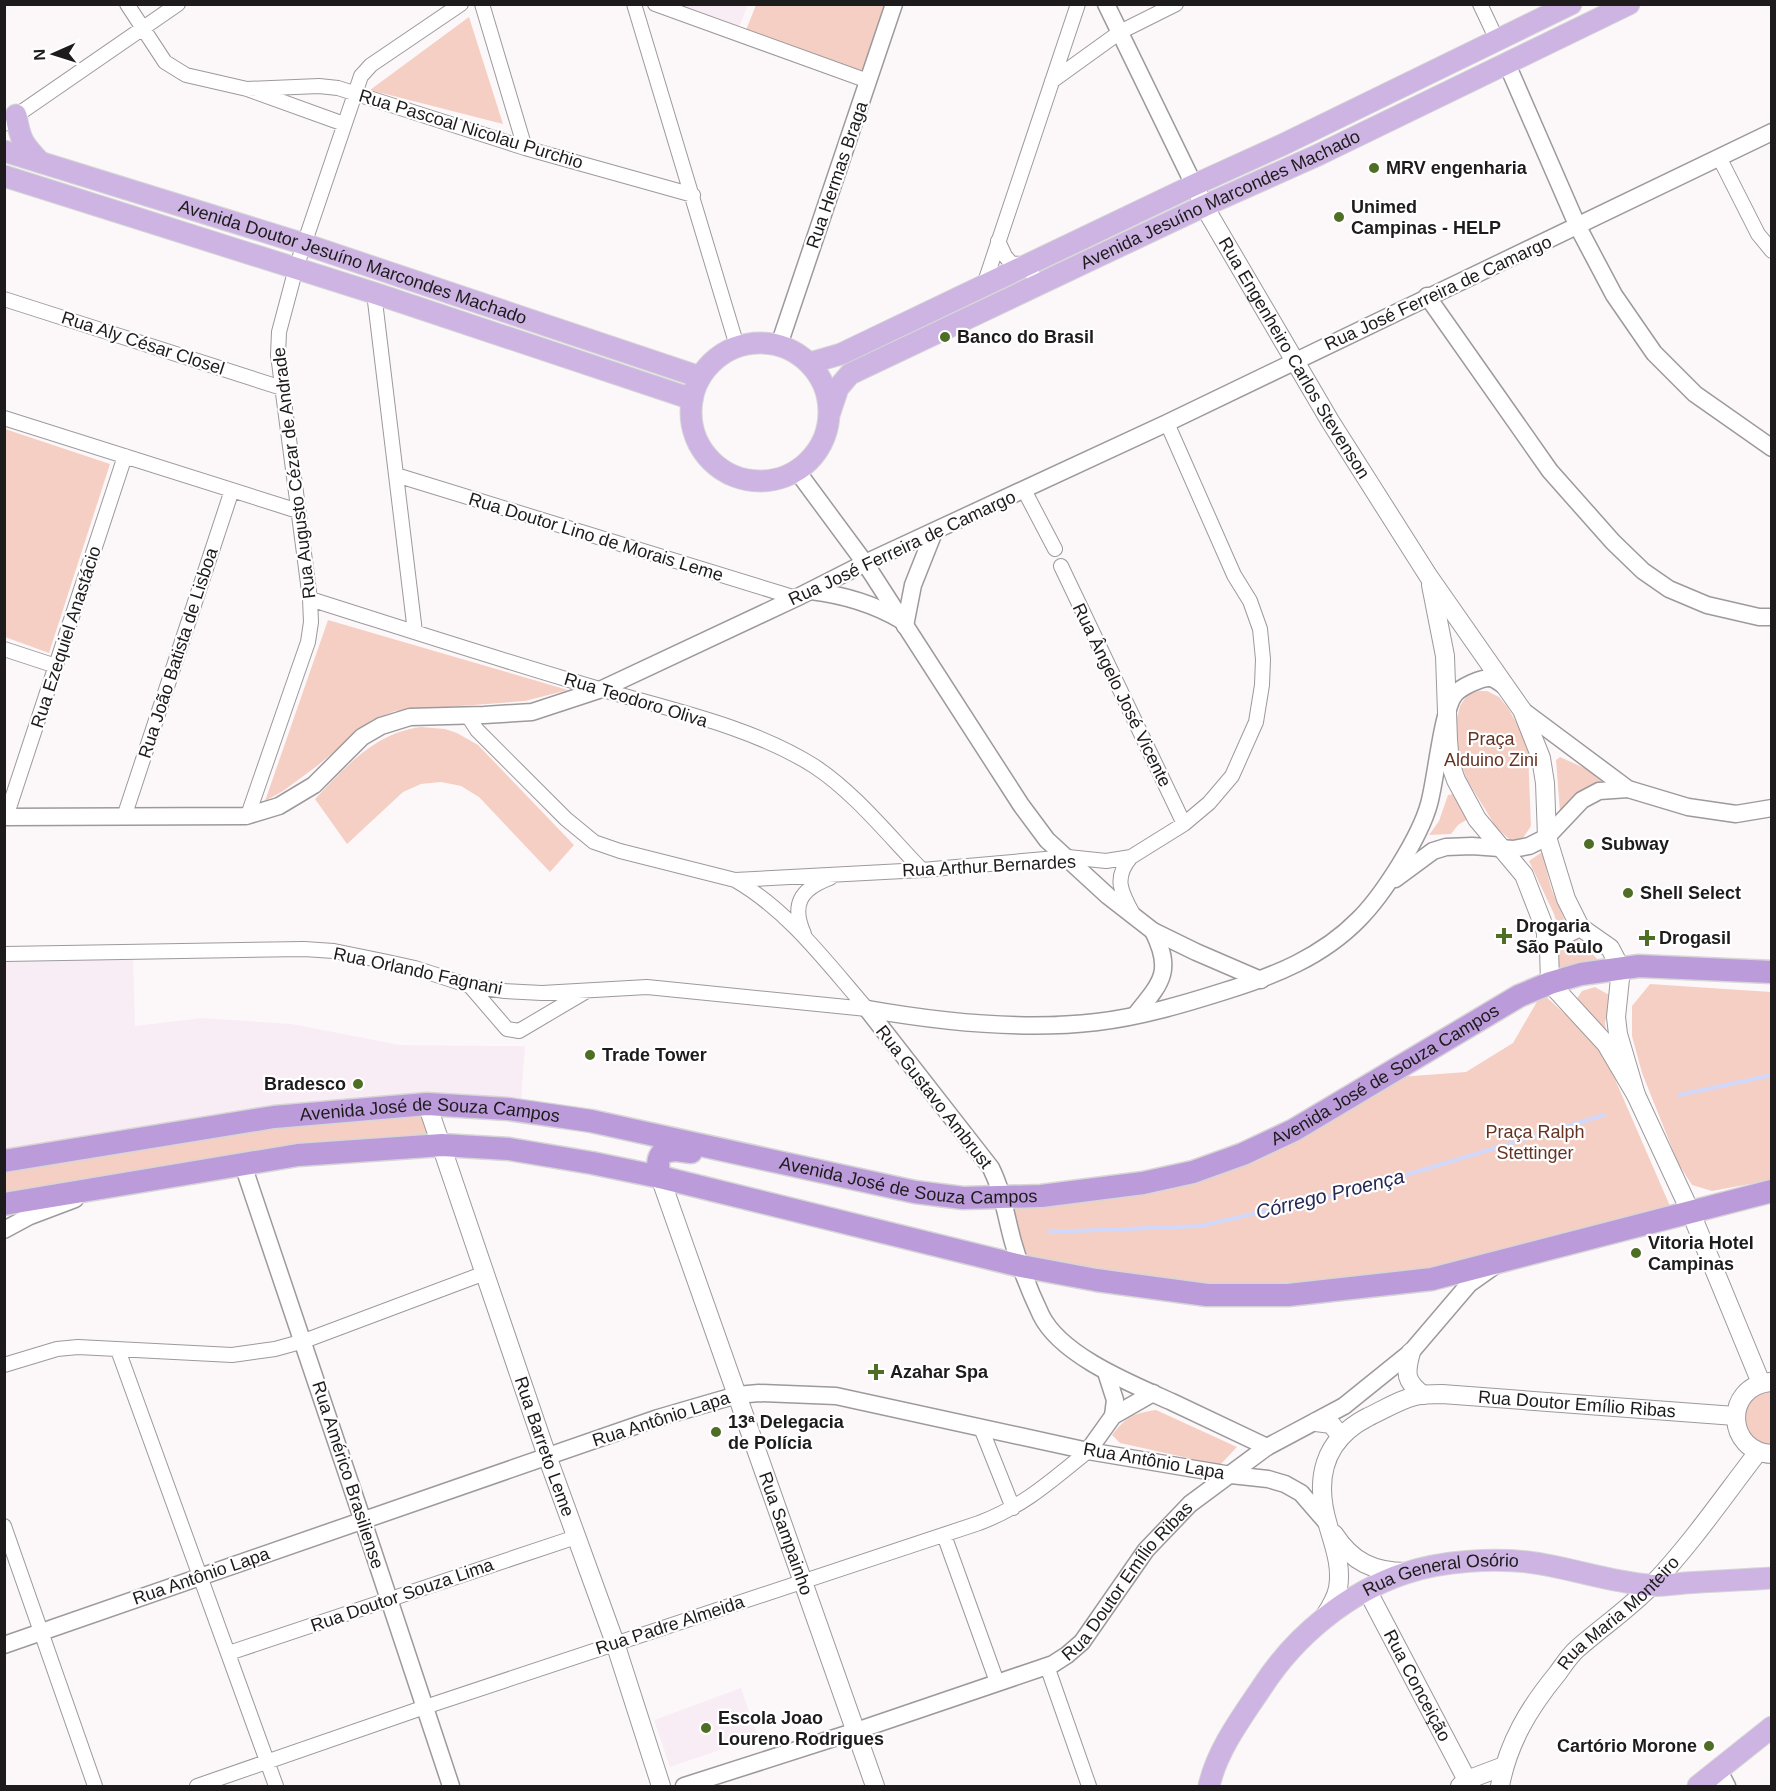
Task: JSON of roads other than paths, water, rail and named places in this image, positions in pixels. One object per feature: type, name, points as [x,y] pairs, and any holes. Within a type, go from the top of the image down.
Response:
[{"type":"highway","name":"Avenida José de Souza Campos","points":[[4,1161],[274,1117],[427,1104],[539,1112],[591,1121],[915,1192],[963,1198],[1003,1198],[1086,1191],[1143,1183],[1194,1172],[1243,1154],[1294,1130],[1519,996],[1550,983],[1581,974],[1639,966],[1772,972]]},
{"type":"highway","name":"Avenida José de Souza Campos","points":[[4,1204],[298,1155],[442,1145],[509,1149],[552,1155],[660,1178],[1021,1266],[1096,1280],[1207,1295],[1288,1295],[1432,1280],[1772,1191]]},
{"type":"highway","points":[[660,1178],[659,1157],[663,1152],[669,1150],[728,1158],[770,1160]]},
{"type":"main road","name":"Avenida Jesuíno Marcondes Machado","points":[[810,363],[841,354],[1282,145],[1571,4]]},
{"type":"main road","name":"Avenida Jesuíno Marcondes Machado","points":[[830,412],[838,388],[850,374],[1507,64],[1604,10],[1629,4]]},
{"type":"main road","points":[[1362,106],[1372,129]]},
{"type":"main road","points":[[10,119],[26,146],[40,162]]},
{"type":"main road","points":[[1282,145],[1292,167]]},
{"type":"main road","name":"Avenida Doutor Jesuíno Marcondes Machado","points":[[4,151],[304,244],[700,377]]},
{"type":"main road","name":"Avenida Doutor Jesuíno Marcondes Machado","points":[[4,176],[374,293],[692,399]]},
{"type":"main road","name":"Rua Engenheiro Carlos Stevenson","points":[[1194,185],[1204,206],[1330,421],[1430,577],[1522,710],[1541,758],[1545,783],[1547,837]]},
{"type":"main road","points":[[1099,230],[1109,251]]},
{"type":"main road","points":[[751,342],[779,345],[795,352],[810,363],[820,377],[830,412],[826,435],[814,456],[797,471],[776,480],[753,482],[731,476],[712,463],[698,444],[691,423],[692,399],[700,377],[710,363],[722,353],[737,346],[751,342]]},
{"type":"main road","name":"Rua Engenheiro Carlos Stevenson","points":[[1430,577],[1440,623],[1444,656],[1450,763],[1456,780],[1477,819],[1500,848]]},
{"type":"main road","points":[[1547,837],[1566,899],[1581,927],[1610,948],[1621,969],[1616,1017],[1618,1034],[1636,1095]]},
{"type":"main road","points":[[1500,848],[1516,863],[1536,902],[1546,937],[1550,983],[1606,1044],[1636,1095],[1766,1382],[1743,1396],[1736,1416],[1738,1431],[1746,1443],[1765,1453]]},
{"type":"main road","points":[[1546,937],[1563,935],[1581,927]]},
{"type":"main road","name":"Rua Barreto Leme","points":[[427,1104],[547,1456],[615,1643],[661,1786]]},
{"type":"main road","name":"Rua Sampainho","points":[[660,1178],[875,1786]]},
{"type":"main road","points":[[1411,1352],[1406,1371],[1411,1386],[1423,1395]]},
{"type":"main road","name":"Rua Doutor Emílio Ribas","points":[[1322,1620],[1333,1604],[1338,1589],[1339,1572],[1337,1555],[1322,1502],[1321,1479],[1326,1460],[1340,1435],[1388,1407],[1414,1396],[1442,1394],[1736,1416]]},
{"type":"main road","points":[[1316,1422],[1331,1424],[1340,1435]]},
{"type":"main road","name":"Rua Maria Monteiro","points":[[1500,1786],[1504,1766],[1516,1735],[1540,1694],[1576,1651],[1652,1586],[1765,1453]]},
{"type":"main road","points":[[1327,1523],[1344,1549],[1363,1563],[1386,1572],[1407,1572]]},
{"type":"main road","name":"Rua General Osório","points":[[1209,1786],[1231,1735],[1276,1665],[1322,1620],[1367,1590],[1407,1572],[1458,1562],[1527,1562],[1652,1586],[1772,1578]]},
{"type":"main road","name":"Rua Conceição","points":[[1367,1590],[1463,1783]]},
{"type":"main road","points":[[1698,1786],[1723,1779],[1772,1727]]},
{"type":"main road","points":[[1463,1783],[1504,1766]]},
{"type":"street","name":"Rua Pascoal Nicolau Purchio","points":[[127,4],[165,62],[186,75],[247,89],[344,124]]},
{"type":"street","points":[[10,119],[178,4]]},
{"type":"street","name":"Rua Augusto Cézar de Andrade","points":[[248,815],[308,642],[311,622],[310,599],[278,355],[279,332],[296,268],[362,76],[371,65],[461,4]]},
{"type":"street","points":[[482,4],[525,148]]},
{"type":"street","points":[[634,4],[737,346]]},
{"type":"street","points":[[655,4],[868,81]]},
{"type":"street","name":"Rua Hermas Braga","points":[[779,345],[894,4]]},
{"type":"street","points":[[984,285],[1078,4]]},
{"type":"street","name":"Rua Engenheiro Carlos Stevenson","points":[[1106,4],[1194,185]]},
{"type":"street","points":[[1052,81],[1120,33],[1176,4]]},
{"type":"street","points":[[1480,4],[1497,40]]},
{"type":"street","points":[[1507,64],[1578,227],[1614,295],[1654,353],[1695,394],[1772,448]]},
{"type":"street","name":"Rua Pascoal Nicolau Purchio","points":[[247,89],[328,86],[525,148],[693,195]]},
{"type":"street","name":"Rua José Ferreira de Camargo","points":[[5,817],[248,815],[279,806],[314,785],[362,737],[381,726],[410,717],[532,712],[602,690],[804,595],[865,563],[1295,362],[1427,296],[1578,227],[1772,132]]},
{"type":"street","points":[[1719,157],[1758,234],[1772,251]]},
{"type":"street","points":[[998,241],[1011,263],[1028,264],[1038,285]]},
{"type":"street","points":[[374,293],[415,632]]},
{"type":"street","points":[[1427,296],[1550,471],[1612,542],[1643,572],[1669,590],[1707,605],[1759,617],[1772,617]]},
{"type":"street","name":"Rua Aly César Closel","points":[[4,299],[282,388]]},
{"type":"street","points":[[4,418],[298,511]]},
{"type":"street","name":"Rua Arthur Bernardes","points":[[468,716],[477,730],[566,819],[594,842],[620,851],[735,880],[922,870],[1068,857],[1106,861],[1131,857],[1184,824],[1209,803],[1232,776],[1257,722],[1262,685],[1263,659],[1260,629],[1250,601],[1234,575],[1167,423]]},
{"type":"street","name":"Rua Ezequiel Anastácio","points":[[5,817],[125,456]]},
{"type":"street","points":[[797,471],[865,563],[1021,805],[1047,840],[1108,896],[1153,931],[1261,980]]},
{"type":"street","name":"Rua Doutor Lino de Morais Leme","points":[[396,475],[804,595]]},
{"type":"street","name":"Rua João Batista de Lisboa","points":[[124,817],[232,490]]},
{"type":"street","points":[[1024,490],[1055,549]]},
{"type":"street","points":[[904,623],[913,585],[934,532]]},
{"type":"street","name":"Rua Ângelo José Vicente","points":[[1061,566],[1184,824]]},
{"type":"street","points":[[804,595],[833,593],[859,600],[904,623]]},
{"type":"street","name":"Rua Teodoro Oliva","points":[[310,599],[602,690],[736,729],[770,743],[814,766],[844,790],[922,870]]},
{"type":"street","points":[[4,649],[56,666]]},
{"type":"street","points":[[867,1009],[931,1020],[1016,1024],[1098,1022],[1198,999],[1261,980],[1305,960],[1338,939],[1361,918],[1387,885],[1418,830],[1429,805],[1447,714],[1455,694],[1479,680],[1492,678],[1503,685]]},
{"type":"street","points":[[1522,710],[1628,789],[1688,807],[1727,812],[1749,812],[1772,808]]},
{"type":"street","points":[[1387,885],[1433,851],[1446,847],[1519,849],[1547,837],[1582,800],[1599,791],[1628,789]]},
{"type":"street","points":[[1131,857],[1123,866],[1120,876],[1121,890],[1133,914]]},
{"type":"street","points":[[808,941],[798,921],[797,909],[801,898],[807,890],[819,882],[843,873]]},
{"type":"street","name":"Rua Gustavo Ambrust","points":[[735,880],[752,889],[808,941],[867,1009],[991,1168],[1003,1198],[1021,1266],[1042,1318],[1057,1335],[1072,1349],[1106,1372],[1267,1447]]},
{"type":"street","points":[[1136,1014],[1161,979],[1164,964],[1163,951],[1153,931]]},
{"type":"street","name":"Rua Orlando Fagnani","points":[[4,954],[304,949],[334,951],[415,968],[470,986],[542,993],[647,987],[867,1009]]},
{"type":"street","points":[[470,986],[500,1022],[512,1031],[519,1031],[589,989]]},
{"type":"street","name":"Rua Américo Brasiliense","points":[[243,1165],[304,1341],[361,1520],[451,1786]]},
{"type":"street","points":[[4,1230],[30,1216],[106,1187]]},
{"type":"street","name":"Rua Doutor Emílio Ribas","points":[[684,1786],[856,1731],[1047,1666],[1067,1656],[1082,1642],[1146,1550],[1190,1504],[1267,1447],[1344,1406],[1411,1352],[1469,1284],[1502,1260]]},
{"type":"street","points":[[4,1365],[57,1349],[78,1347],[232,1355],[275,1349],[304,1341],[485,1273]]},
{"type":"street","points":[[118,1350],[276,1786]]},
{"type":"street","points":[[1106,1372],[1115,1400],[1113,1416]]},
{"type":"street","name":"Rua Antônio Lapa","points":[[4,1645],[658,1418],[737,1395],[759,1393],[836,1396],[1088,1450],[1231,1475],[1268,1479],[1285,1484],[1301,1493],[1327,1523]]},
{"type":"street","points":[[1113,1416],[1153,1393]]},
{"type":"street","name":"Rua Padre Almeida","points":[[197,1786],[424,1707],[979,1523],[1026,1500],[1088,1450],[1113,1416]]},
{"type":"street","points":[[981,1428],[1013,1508]]},
{"type":"street","points":[[4,1526],[95,1786]]},
{"type":"street","points":[[944,1534],[997,1682]]},
{"type":"street","name":"Rua Doutor Souza Lima","points":[[229,1653],[576,1537]]},
{"type":"street","points":[[1047,1666],[1089,1786]]},
{"type":"waterway","name":"Córrego Proença","points":[[1679,1095],[1772,1075]]},
{"type":"waterway","name":"Córrego Proença","points":[[1049,1232],[1200,1226],[1353,1191],[1604,1115]]},
{"type":"place","name":"MRV engenharia","points":[[1374,168]]},
{"type":"place","name":"Unimed Campinas - HELP","points":[[1339,217]]},
{"type":"place","name":"Banco do Brasil","points":[[945,337]]},
{"type":"place","name":"Subway","points":[[1589,844]]},
{"type":"place","name":"Shell Select","points":[[1628,893]]},
{"type":"place","name":"Drogaria São Paulo","points":[[1504,936]]},
{"type":"place","name":"Drogasil","points":[[1647,938]]},
{"type":"place","name":"Trade Tower","points":[[590,1055]]},
{"type":"place","name":"Bradesco","points":[[358,1084]]},
{"type":"place","name":"Vitoria Hotel Campinas","points":[[1636,1253]]},
{"type":"place","name":"Azahar Spa","points":[[876,1372]]},
{"type":"place","name":"13ª Delegacia de Polícia","points":[[716,1432]]},
{"type":"place","name":"Escola Joao Loureno Rodrigues","points":[[706,1728]]},
{"type":"place","name":"Cartório Morone","points":[[1709,1746]]},
{"type":"park label","name":"Praça Alduino Zini","points":[[1491,750]]},
{"type":"park label","name":"Praça Ralph Stettinger","points":[[1535,1142]]}]
